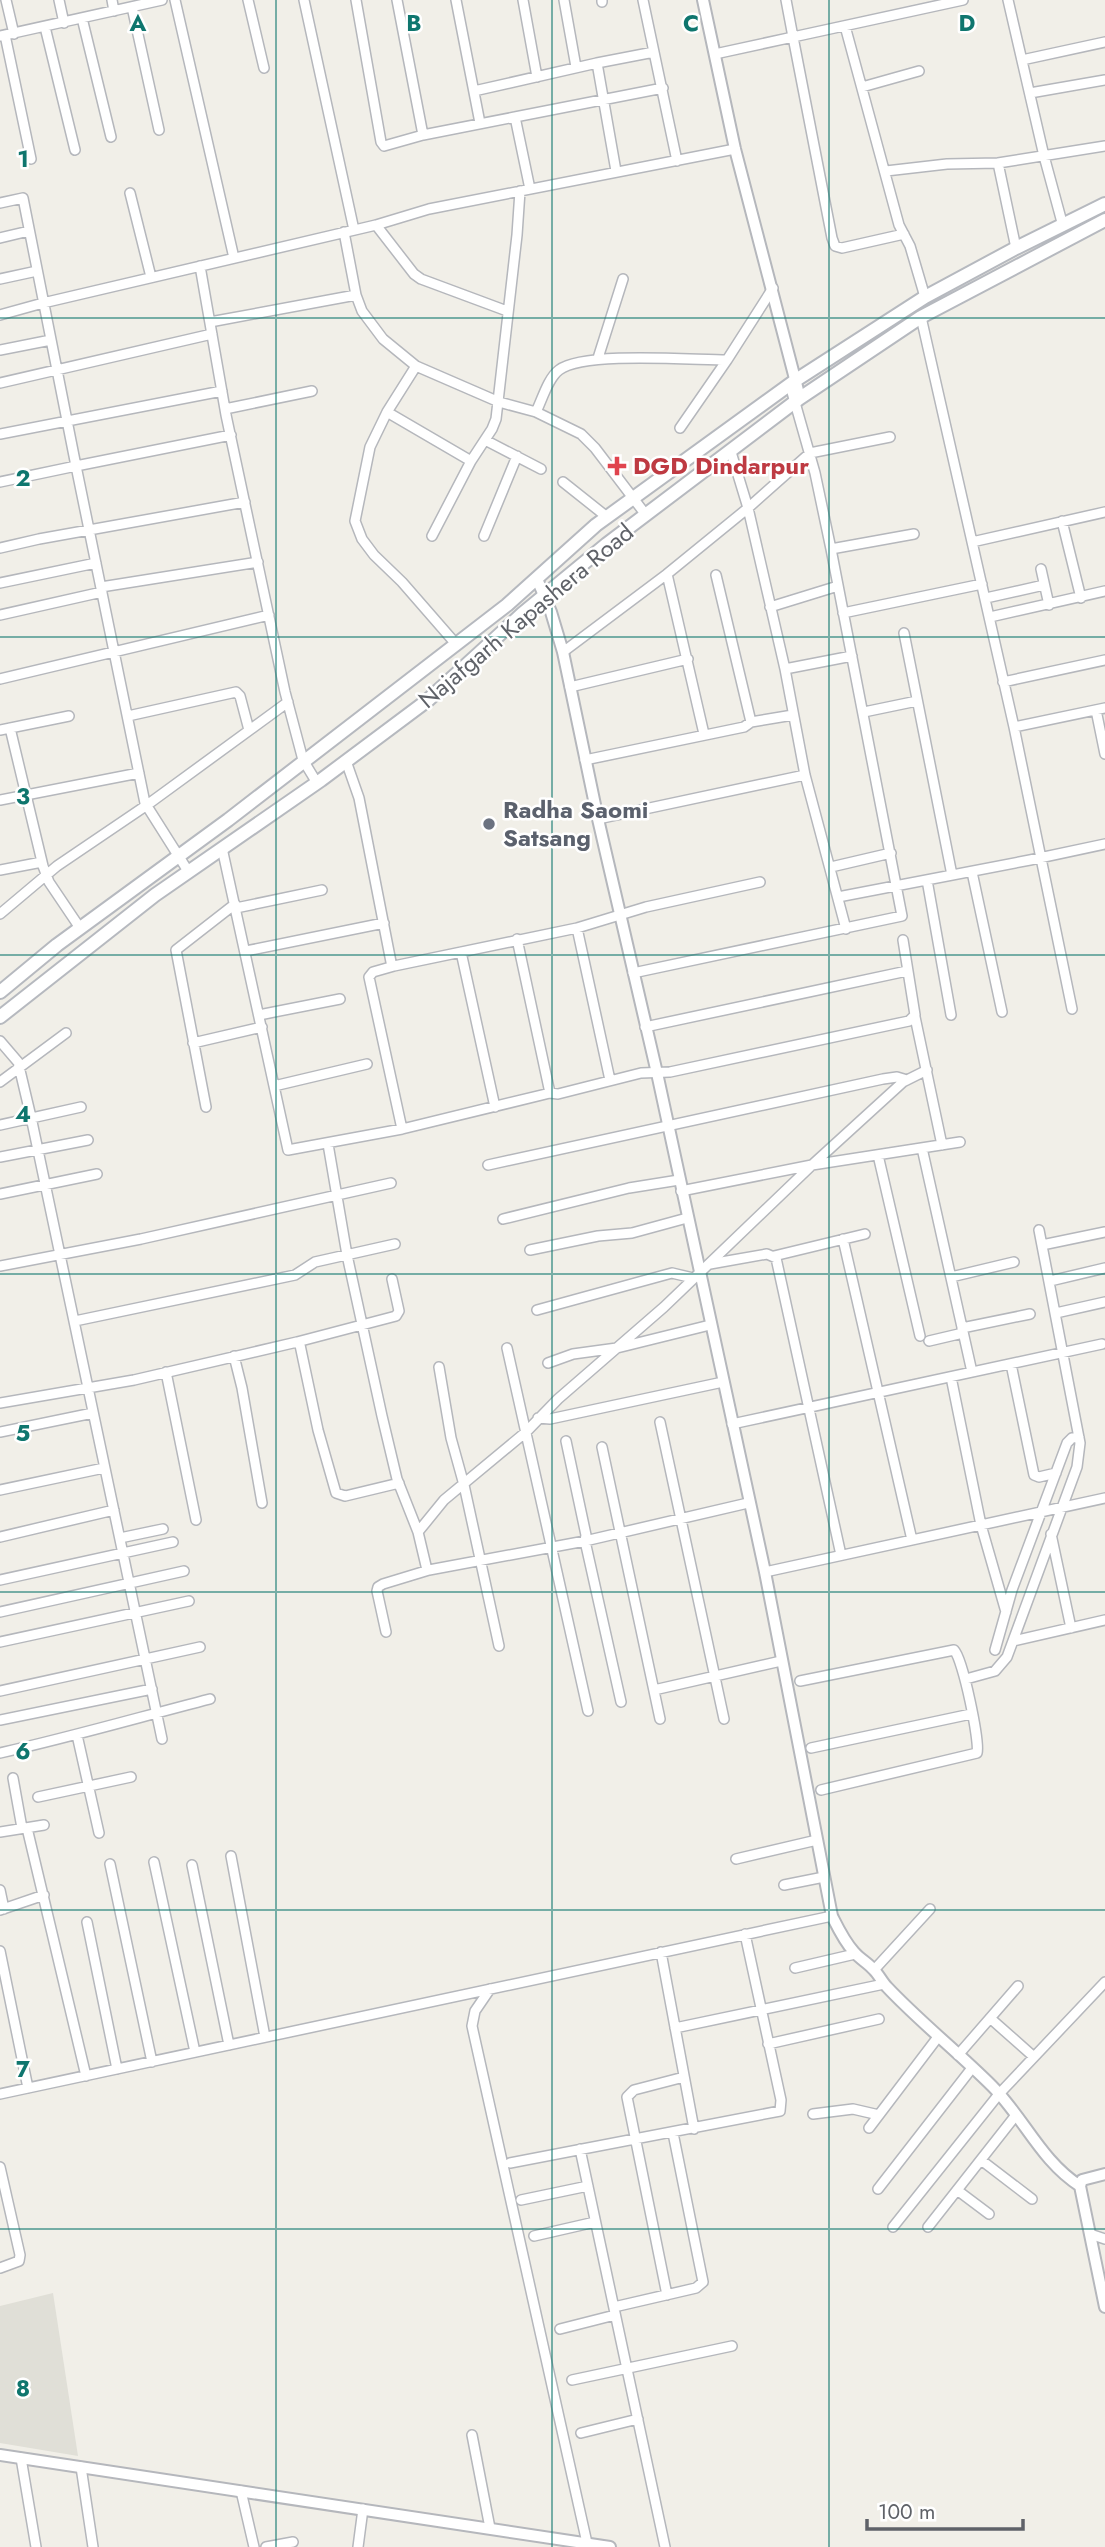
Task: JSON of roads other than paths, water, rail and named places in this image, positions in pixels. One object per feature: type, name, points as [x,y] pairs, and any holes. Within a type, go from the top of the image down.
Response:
[{"type":"main road","name":"Najafgarh Kapashera Road","points":[[0,992],[80,928],[228,820],[456,644],[537,579],[607,517],[793,382],[925,297],[1105,204]]},
{"type":"main road","name":"Najafgarh Kapashera Road","points":[[0,1017],[66,963],[188,871],[317,783],[428,701],[544,595],[798,400],[921,317],[1105,220]]},
{"type":"main road","points":[[952,282],[958,298]]},
{"type":"street","points":[[6,0],[6,35],[31,159]]},
{"type":"street","points":[[59,0],[64,23]]},
{"type":"street","points":[[112,0],[114,11]]},
{"type":"street","points":[[6,35],[163,0]]},
{"type":"street","points":[[175,0],[234,258]]},
{"type":"street","points":[[248,0],[264,68]]},
{"type":"street","points":[[304,0],[349,231],[356,295],[362,311],[383,339],[416,366],[499,402],[536,412],[571,428],[587,439],[646,515]]},
{"type":"street","points":[[356,0],[381,142],[388,146],[423,135],[480,123],[663,89]]},
{"type":"street","points":[[397,0],[423,135]]},
{"type":"street","points":[[456,0],[480,123]]},
{"type":"street","points":[[523,0],[537,77]]},
{"type":"street","points":[[564,0],[576,67]]},
{"type":"street","points":[[643,0],[677,161]]},
{"type":"street","points":[[633,973],[902,916],[864,712],[810,453],[773,288],[735,149],[703,0]]},
{"type":"street","points":[[786,0],[834,243],[838,248],[842,248],[904,234]]},
{"type":"street","points":[[715,54],[963,0]]},
{"type":"street","points":[[1008,0],[1063,226]]},
{"type":"street","points":[[132,7],[159,130]]},
{"type":"street","points":[[82,18],[111,137]]},
{"type":"street","points":[[845,26],[899,226],[909,243],[925,297]]},
{"type":"street","points":[[46,27],[75,150]]},
{"type":"street","points":[[1022,60],[1105,42]]},
{"type":"street","points":[[474,91],[654,52]]},
{"type":"street","points":[[597,63],[616,171]]},
{"type":"street","points":[[862,87],[919,71]]},
{"type":"street","points":[[1030,93],[1105,80]]},
{"type":"street","points":[[432,536],[496,419],[507,311],[525,190],[515,117]]},
{"type":"street","points":[[886,171],[947,164],[998,163],[1105,146]]},
{"type":"street","points":[[0,315],[376,225],[429,209],[735,149]]},
{"type":"street","points":[[998,163],[1016,248]]},
{"type":"street","points":[[130,193],[151,277]]},
{"type":"street","points":[[0,203],[23,198],[139,773],[147,805],[176,856],[188,871]]},
{"type":"street","points":[[376,225],[414,274],[421,279],[507,311]]},
{"type":"street","points":[[0,238],[29,231]]},
{"type":"street","points":[[200,266],[225,409],[288,702],[303,760],[317,783]]},
{"type":"street","points":[[0,279],[37,271]]},
{"type":"street","points":[[598,358],[623,279]]},
{"type":"street","points":[[680,428],[773,288]]},
{"type":"street","points":[[210,322],[356,295]]},
{"type":"street","points":[[921,317],[986,598],[1072,1009]]},
{"type":"street","points":[[0,383],[212,334]]},
{"type":"street","points":[[0,350],[51,340]]},
{"type":"street","points":[[536,412],[557,371],[569,365],[598,358],[727,360]]},
{"type":"street","points":[[416,366],[387,412],[370,447],[355,520],[362,539],[374,555],[402,582],[456,644]]},
{"type":"street","points":[[0,434],[222,391]]},
{"type":"street","points":[[225,409],[312,391]]},
{"type":"street","points":[[387,412],[471,461]]},
{"type":"street","points":[[0,482],[231,435]]},
{"type":"street","points":[[564,652],[667,574],[810,453],[890,437]]},
{"type":"street","points":[[485,440],[541,469]]},
{"type":"street","points":[[731,452],[748,508],[785,669],[805,775],[846,929]]},
{"type":"street","points":[[484,536],[517,456]]},
{"type":"street","points":[[563,482],[607,517]]},
{"type":"street","points":[[0,548],[245,502]]},
{"type":"street","points":[[972,542],[1105,512]]},
{"type":"street","points":[[1062,522],[1081,598]]},
{"type":"street","points":[[831,550],[914,534]]},
{"type":"street","points":[[0,615],[101,589],[258,562]]},
{"type":"street","points":[[0,583],[96,563]]},
{"type":"street","points":[[1041,569],[1049,605]]},
{"type":"street","points":[[667,574],[704,734]]},
{"type":"street","points":[[716,575],[751,722]]},
{"type":"street","points":[[537,579],[564,652],[598,819],[657,1073],[687,1218],[696,1276],[710,1325],[765,1572],[832,1916],[844,1939],[856,1954],[999,2094],[1047,2158],[1062,2175],[1080,2186]]},
{"type":"street","points":[[843,613],[982,583]]},
{"type":"street","points":[[986,598],[1044,585]]},
{"type":"street","points":[[770,607],[838,586]]},
{"type":"street","points":[[990,617],[1105,592]]},
{"type":"street","points":[[0,679],[269,615]]},
{"type":"street","points":[[904,633],[952,875]]},
{"type":"street","points":[[785,669],[852,656]]},
{"type":"street","points":[[570,687],[688,659]]},
{"type":"street","points":[[1003,682],[1105,660]]},
{"type":"street","points":[[128,716],[236,692],[240,696],[249,730]]},
{"type":"street","points":[[864,712],[917,701]]},
{"type":"street","points":[[0,914],[47,875],[288,702]]},
{"type":"street","points":[[1014,727],[1100,709],[1105,754]]},
{"type":"street","points":[[585,760],[793,715]]},
{"type":"street","points":[[0,730],[69,716]]},
{"type":"street","points":[[10,728],[42,862],[47,875],[80,928]]},
{"type":"street","points":[[346,761],[359,798],[391,962],[394,966]]},
{"type":"street","points":[[0,800],[139,773]]},
{"type":"street","points":[[598,819],[805,775]]},
{"type":"street","points":[[838,897],[1105,844]]},
{"type":"street","points":[[222,848],[288,1150],[402,1129],[641,1073],[670,1072],[909,1021],[915,1017]]},
{"type":"street","points":[[831,867],[891,853]]},
{"type":"street","points":[[0,870],[42,862]]},
{"type":"street","points":[[972,872],[1002,1012]]},
{"type":"street","points":[[927,880],[951,1015]]},
{"type":"street","points":[[402,1129],[369,977],[373,972],[577,928],[646,907],[760,882]]},
{"type":"street","points":[[206,1107],[176,950],[236,906],[322,890]]},
{"type":"street","points":[[246,951],[384,923]]},
{"type":"street","points":[[577,928],[610,1080]]},
{"type":"street","points":[[517,939],[550,1093]]},
{"type":"street","points":[[903,940],[915,1017],[942,1145]]},
{"type":"street","points":[[461,952],[495,1107]]},
{"type":"street","points":[[645,1027],[907,971]]},
{"type":"street","points":[[259,1015],[340,999]]},
{"type":"street","points":[[193,1043],[262,1027]]},
{"type":"street","points":[[0,1082],[66,1033]]},
{"type":"street","points":[[0,1041],[18,1062],[31,1117],[162,1739]]},
{"type":"street","points":[[274,1086],[367,1064]]},
{"type":"street","points":[[418,1532],[444,1500],[526,1432],[812,1165],[906,1080],[927,1070]]},
{"type":"street","points":[[488,1165],[883,1079],[897,1077],[906,1080]]},
{"type":"street","points":[[0,1125],[81,1107]]},
{"type":"street","points":[[0,1157],[88,1140]]},
{"type":"street","points":[[503,1219],[629,1188],[680,1185],[960,1142]]},
{"type":"street","points":[[328,1144],[348,1255],[399,1483],[418,1532],[427,1570]]},
{"type":"street","points":[[922,1148],[972,1373]]},
{"type":"street","points":[[878,1154],[924,1338],[1030,1314]]},
{"type":"street","points":[[0,1194],[97,1174]]},
{"type":"street","points":[[0,1266],[166,1233],[391,1183]]},
{"type":"street","points":[[530,1250],[598,1236],[632,1233],[687,1218]]},
{"type":"street","points":[[966,1679],[995,1671],[1007,1657],[1080,1452],[1064,1353],[1039,1230]]},
{"type":"street","points":[[1042,1245],[1105,1232]]},
{"type":"street","points":[[708,1264],[774,1255],[865,1234]]},
{"type":"street","points":[[843,1239],[912,1540]]},
{"type":"street","points":[[75,1321],[295,1275],[312,1263],[395,1244]]},
{"type":"street","points":[[774,1255],[841,1555]]},
{"type":"street","points":[[951,1277],[1014,1262]]},
{"type":"street","points":[[1050,1281],[1105,1268]]},
{"type":"street","points":[[537,1310],[672,1273],[696,1276]]},
{"type":"street","points":[[0,1403],[134,1380],[297,1342],[399,1314],[393,1279]]},
{"type":"street","points":[[1056,1313],[1105,1302]]},
{"type":"street","points":[[548,1363],[573,1354],[617,1348],[710,1325]]},
{"type":"street","points":[[297,1342],[300,1345],[318,1430],[337,1493],[345,1496],[399,1483]]},
{"type":"street","points":[[732,1424],[1102,1345]]},
{"type":"street","points":[[507,1348],[588,1711]]},
{"type":"street","points":[[234,1356],[262,1503]]},
{"type":"street","points":[[1011,1364],[1034,1475],[1039,1477],[1056,1473]]},
{"type":"street","points":[[439,1367],[451,1438],[499,1646]]},
{"type":"street","points":[[166,1372],[196,1520]]},
{"type":"street","points":[[951,1377],[981,1525],[1006,1612]]},
{"type":"street","points":[[538,1418],[550,1419],[723,1382]]},
{"type":"street","points":[[0,1432],[93,1413]]},
{"type":"street","points":[[660,1422],[724,1719]]},
{"type":"street","points":[[995,1650],[1040,1513],[1067,1443],[1079,1437]]},
{"type":"street","points":[[566,1441],[621,1702]]},
{"type":"street","points":[[602,1447],[660,1719]]},
{"type":"street","points":[[0,1490],[104,1468]]},
{"type":"street","points":[[765,1572],[1105,1498]]},
{"type":"street","points":[[386,1632],[378,1587],[383,1584],[427,1570],[585,1541],[748,1503]]},
{"type":"street","points":[[0,1537],[114,1510]]},
{"type":"street","points":[[120,1538],[163,1529]]},
{"type":"street","points":[[1051,1534],[1071,1628]]},
{"type":"street","points":[[0,1580],[173,1542]]},
{"type":"street","points":[[0,1612],[184,1571]]},
{"type":"street","points":[[0,1642],[189,1601]]},
{"type":"street","points":[[1013,1640],[1105,1620]]},
{"type":"street","points":[[0,1691],[200,1647]]},
{"type":"street","points":[[800,1681],[954,1650],[961,1660],[966,1679],[979,1746],[977,1753],[973,1755],[821,1790]]},
{"type":"street","points":[[654,1690],[781,1661]]},
{"type":"street","points":[[0,1720],[152,1689]]},
{"type":"street","points":[[0,1753],[211,1699]]},
{"type":"street","points":[[811,1748],[971,1714]]},
{"type":"street","points":[[78,1735],[99,1833]]},
{"type":"street","points":[[38,1797],[131,1777]]},
{"type":"street","points":[[13,1778],[44,1895],[86,2076]]},
{"type":"street","points":[[0,1832],[44,1825]]},
{"type":"street","points":[[736,1859],[817,1840]]},
{"type":"street","points":[[231,1856],[265,2037]]},
{"type":"street","points":[[154,1862],[195,2052]]},
{"type":"street","points":[[110,1864],[152,2062]]},
{"type":"street","points":[[192,1865],[229,2045]]},
{"type":"street","points":[[784,1885],[824,1877]]},
{"type":"street","points":[[0,1889],[2,1909],[44,1895]]},
{"type":"street","points":[[874,1970],[930,1909]]},
{"type":"street","points":[[0,2094],[832,1916]]},
{"type":"street","points":[[87,1922],[117,2069]]},
{"type":"street","points":[[510,2163],[780,2111],[781,2100],[745,1934]]},
{"type":"street","points":[[0,1951],[28,2088]]},
{"type":"street","points":[[661,1952],[694,2129]]},
{"type":"street","points":[[795,1968],[856,1954]]},
{"type":"street","points":[[894,2227],[999,2094],[1105,1982]]},
{"type":"street","points":[[675,2028],[884,1984]]},
{"type":"street","points":[[958,2055],[1018,1986]]},
{"type":"street","points":[[490,1989],[475,2011],[472,2026],[587,2543]]},
{"type":"street","points":[[990,2018],[1034,2057]]},
{"type":"street","points":[[768,2044],[879,2019]]},
{"type":"street","points":[[869,2128],[938,2037]]},
{"type":"street","points":[[878,2189],[972,2068]]},
{"type":"street","points":[[667,2295],[628,2094],[684,2077]]},
{"type":"street","points":[[813,2114],[853,2109],[879,2115]]},
{"type":"street","points":[[928,2227],[1016,2115]]},
{"type":"street","points":[[560,2329],[696,2288],[703,2282],[673,2133]]},
{"type":"street","points":[[580,2149],[665,2547]]},
{"type":"street","points":[[981,2160],[1032,2199]]},
{"type":"street","points":[[0,2167],[4,2201],[19,2262],[0,2268]]},
{"type":"street","points":[[1105,2174],[1082,2180],[1080,2186],[1105,2307]]},
{"type":"street","points":[[521,2200],[588,2186]]},
{"type":"street","points":[[957,2190],[989,2214]]},
{"type":"street","points":[[534,2236],[595,2222]]},
{"type":"street","points":[[1090,2234],[1105,2239]]},
{"type":"street","points":[[572,2381],[626,2367],[732,2346]]},
{"type":"street","points":[[581,2433],[638,2419]]},
{"type":"street","points":[[472,2435],[490,2528]]},
{"type":"street","points":[[0,2455],[604,2546]]},
{"type":"street","points":[[20,2458],[36,2547]]},
{"type":"street","points":[[81,2467],[93,2547]]},
{"type":"street","points":[[241,2491],[254,2547]]},
{"type":"street","points":[[358,2547],[363,2509]]},
{"type":"street","points":[[267,2547],[293,2542]]},
{"type":"place","name":"DGD Dindarpur","points":[[617,466]]},
{"type":"place","name":"Radha Saomi Satsang","points":[[489,824]]}]
